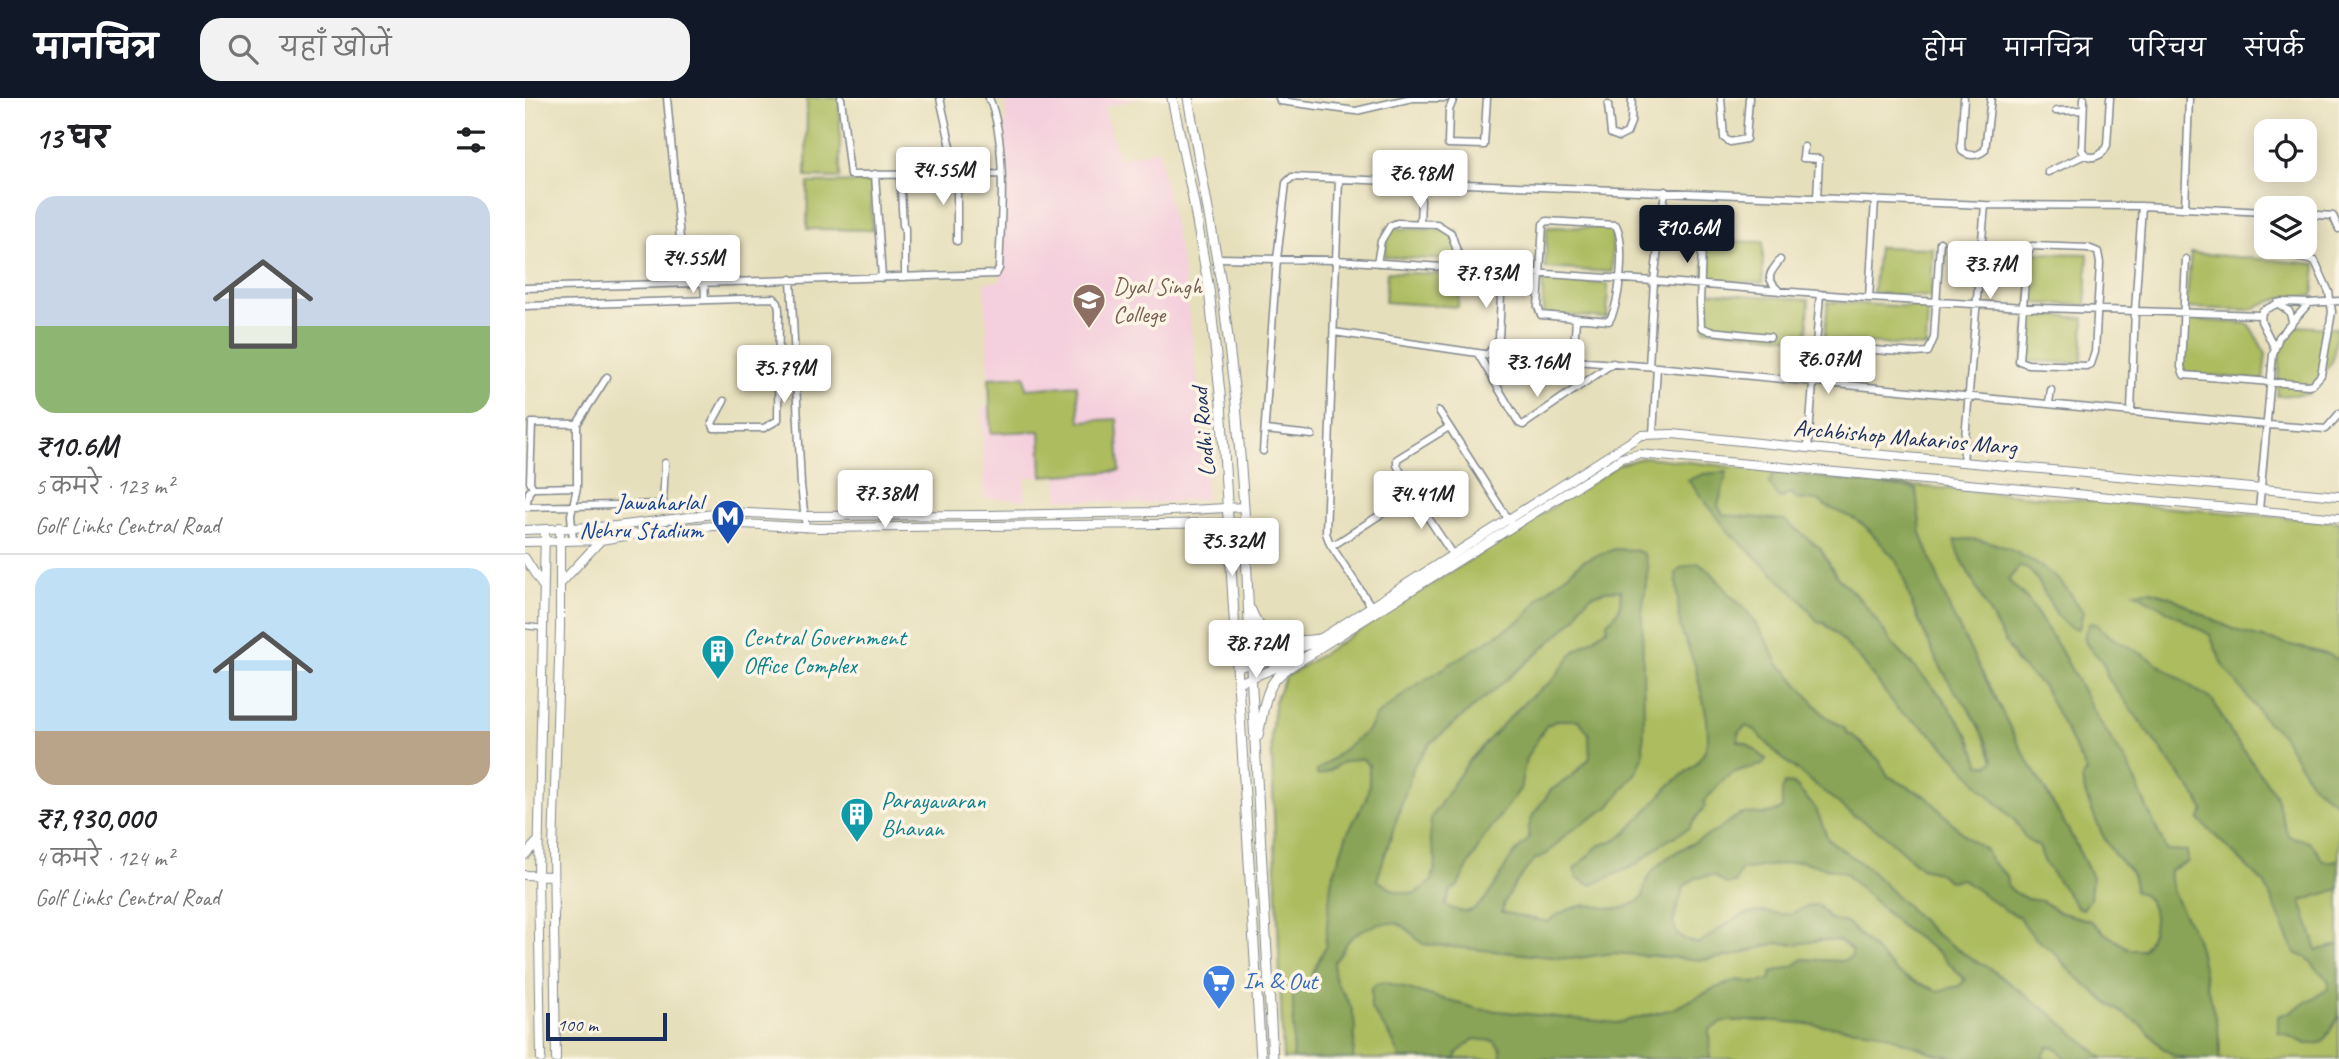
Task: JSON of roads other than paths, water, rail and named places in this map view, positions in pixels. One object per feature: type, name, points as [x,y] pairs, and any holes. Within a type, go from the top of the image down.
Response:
[{"type":"main road","name":"Lodhi Road","points":[[1172,98],[1209,289],[1221,403],[1261,1059]]},
{"type":"main road","name":"Lodhi Road","points":[[1188,98],[1216,258],[1236,404],[1245,523],[1273,1059]]},
{"type":"main road","points":[[1248,602],[1255,621],[1278,639],[1292,643],[1320,639]]},
{"type":"main road","points":[[1255,749],[1266,694],[1273,680],[1287,667],[1316,651]]},
{"type":"street","points":[[667,98],[684,282]]},
{"type":"street","points":[[841,98],[852,176],[1000,174]]},
{"type":"street","points":[[940,98],[957,174],[957,241]]},
{"type":"street","points":[[525,288],[998,273],[1001,206],[998,125],[989,98]]},
{"type":"street","points":[[1279,98],[1280,102],[1356,111],[1412,98],[1446,98]]},
{"type":"street","points":[[1454,98],[1450,110],[1448,144],[1485,145],[1487,98]]},
{"type":"street","points":[[1608,105],[1611,134],[1619,136],[1627,133],[1631,122],[1632,98]]},
{"type":"street","points":[[1721,98],[1724,138],[1730,142],[1747,139],[1749,98]]},
{"type":"street","points":[[1964,98],[1961,145],[1966,155],[1980,154],[1985,150],[1991,98]]},
{"type":"street","points":[[2084,98],[2082,146],[2085,155]]},
{"type":"street","points":[[2048,172],[2085,155],[2097,157],[2104,151],[2110,98]]},
{"type":"street","points":[[2185,208],[2189,98]]},
{"type":"street","points":[[2056,111],[2083,110]]},
{"type":"street","points":[[1804,147],[1804,159],[1819,159],[1817,198]]},
{"type":"street","points":[[875,174],[882,278]]},
{"type":"street","points":[[900,174],[905,228],[905,277]]},
{"type":"street","points":[[1263,451],[1277,259],[1287,181],[1292,177],[1985,205],[2142,206],[2254,211]]},
{"type":"street","points":[[1339,179],[1326,533],[1329,544],[1371,606]]},
{"type":"street","points":[[1653,434],[1654,281],[1665,191]]},
{"type":"street","points":[[1420,223],[1421,200]]},
{"type":"street","points":[[1869,298],[1875,200]]},
{"type":"street","points":[[1963,462],[1985,205]]},
{"type":"street","points":[[2131,411],[2142,206]]},
{"type":"street","points":[[2317,215],[2333,216],[2339,229]]},
{"type":"street","points":[[1547,220],[1616,225],[1619,230],[1619,279],[1609,321],[1541,315],[1538,307],[1543,224],[1547,220]]},
{"type":"street","points":[[1377,263],[1381,241],[1390,226],[1397,223],[1437,224],[1451,233],[1463,269]]},
{"type":"street","points":[[1816,346],[1928,352],[1934,338],[1938,302],[1940,242]]},
{"type":"street","points":[[1702,246],[1700,321],[1705,330],[1770,337]]},
{"type":"street","points":[[2032,246],[2088,248],[2098,252],[2100,263],[2095,352],[2091,364],[2080,367],[2022,364],[2019,361],[2021,306],[2027,253],[2032,246]]},
{"type":"street","points":[[1216,258],[1336,260],[1938,302],[2260,315]]},
{"type":"street","points":[[2186,259],[2181,367],[2184,375],[2308,385],[2317,381],[2323,369],[2335,302],[2315,261],[2305,259]]},
{"type":"street","points":[[1779,291],[1770,282],[1769,276],[1780,260]]},
{"type":"street","points":[[1487,355],[1499,340],[1502,272]]},
{"type":"street","points":[[792,279],[806,528]]},
{"type":"street","points":[[704,281],[705,300]]},
{"type":"street","points":[[1808,449],[1820,294]]},
{"type":"street","points":[[525,306],[774,298],[778,303],[778,420],[764,428],[714,428],[712,422],[724,401]]},
{"type":"street","points":[[2260,315],[2265,309],[2287,301],[2335,302]]},
{"type":"street","points":[[2277,303],[2289,311],[2292,320]]},
{"type":"street","points":[[2274,347],[2292,320],[2308,303]]},
{"type":"street","points":[[2259,510],[2274,347],[2260,315]]},
{"type":"street","points":[[1573,361],[1576,320]]},
{"type":"street","points":[[1334,332],[1487,355],[1653,366],[2268,425],[2326,429],[2339,414]]},
{"type":"street","points":[[1478,354],[1519,423],[1523,425],[1613,363]]},
{"type":"street","points":[[573,540],[571,526],[572,505],[577,486],[577,424],[607,377]]},
{"type":"street","points":[[2049,403],[2051,390]]},
{"type":"street","points":[[1439,411],[1510,523]]},
{"type":"street","points":[[533,488],[530,482],[529,422],[577,424]]},
{"type":"street","points":[[1449,427],[1397,459],[1397,465],[1452,555]]},
{"type":"street","points":[[1265,430],[1312,435]]},
{"type":"street","name":"Archbishop Makarios Marg","points":[[1238,683],[1316,651],[1641,435],[2339,496]]},
{"type":"street","name":"Archbishop Makarios Marg","points":[[1237,668],[1312,644],[1452,555],[1622,458],[1639,454],[2339,518]]},
{"type":"street","points":[[577,486],[533,488],[529,492],[525,507],[663,504],[665,463]]},
{"type":"street","points":[[1329,544],[1337,543],[1412,493]]},
{"type":"street","points":[[525,530],[616,526],[730,512],[804,516],[1076,514],[1244,507]]},
{"type":"street","points":[[525,542],[601,540],[661,530],[742,524],[806,528],[1245,523]]},
{"type":"street","points":[[556,1059],[553,876],[561,527]]},
{"type":"street","points":[[541,1059],[538,876],[545,528]]},
{"type":"street","points":[[561,583],[601,540]]},
{"type":"street","points":[[525,558],[539,576],[543,588]]},
{"type":"street","points":[[525,626],[543,628]]},
{"type":"street","points":[[525,855],[539,840]]},
{"type":"street","points":[[525,874],[553,876]]},
{"type":"place","name":"Dyal Singh College","points":[[1089,330]]},
{"type":"place","name":"Jawaharlal Nehru Stadium","points":[[728,546]]},
{"type":"place","name":"Central Government Office Complex","points":[[718,681]]},
{"type":"place","name":"Parayavaran Bhavan","points":[[857,844]]},
{"type":"place","name":"In & Out","points":[[1219,1011]]}]
